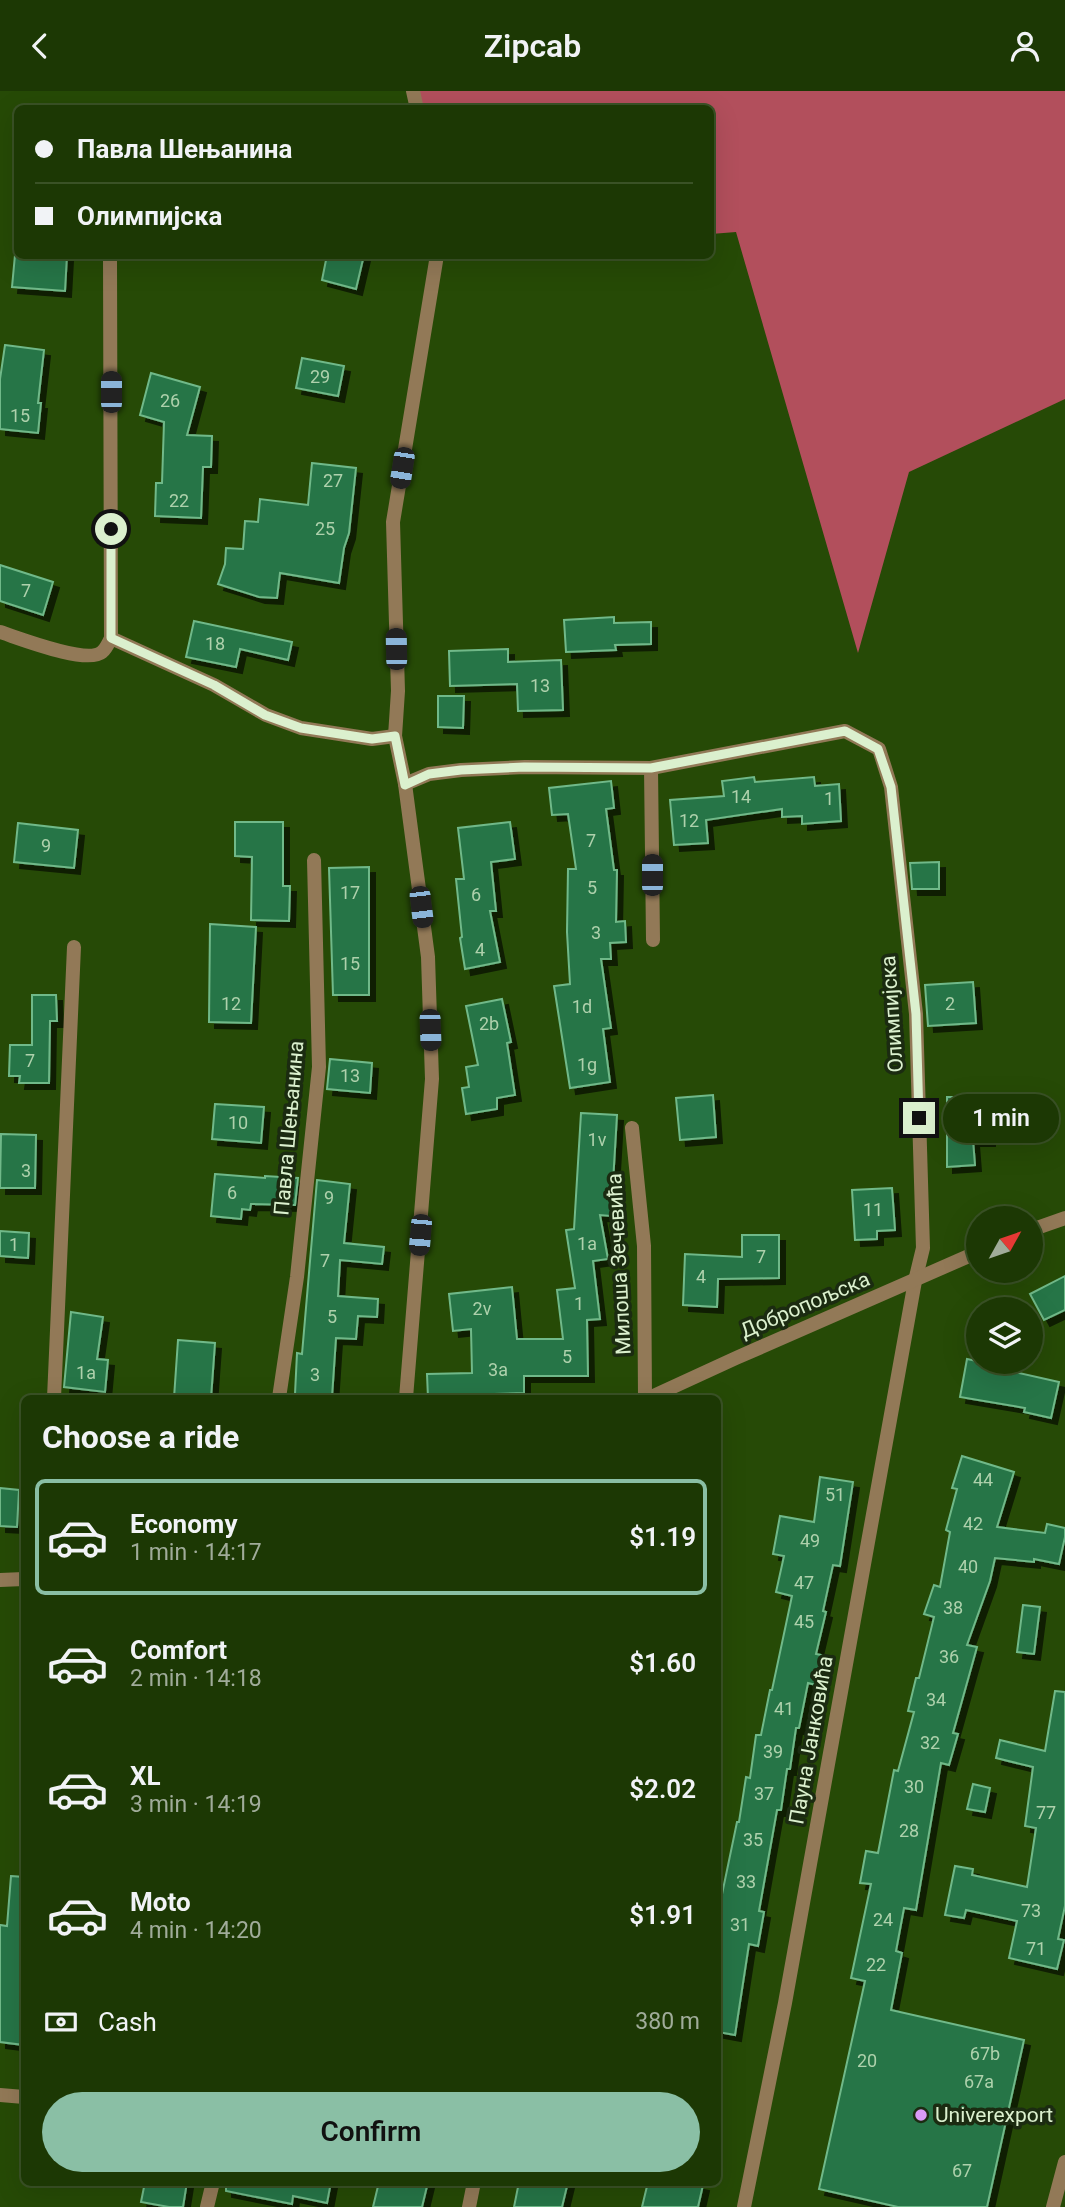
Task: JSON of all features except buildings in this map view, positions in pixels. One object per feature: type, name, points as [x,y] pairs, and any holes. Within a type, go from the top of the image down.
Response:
[{"type":"street","points":[[0,632],[73,654],[90,656],[102,653],[111,638],[110,259]]},
{"type":"street","points":[[406,1395],[432,1079],[428,957],[405,785],[395,736],[398,691],[393,522],[436,259]]},
{"type":"street","points":[[111,638],[214,685],[265,715],[301,728],[372,739],[395,736]]},
{"type":"street","name":"Олимпијска","points":[[405,785],[429,774],[461,770],[524,767],[651,768],[845,731],[878,749],[891,787],[916,1014],[923,1248],[915,1281]]},
{"type":"street","points":[[651,768],[653,940]]},
{"type":"street","name":"Павла Шењанина","points":[[279,1395],[297,1277],[319,1067],[314,860]]},
{"type":"street","points":[[54,1395],[74,947]]},
{"type":"street","name":"Милоша Зечевића","points":[[632,1128],[644,1246],[647,1395]]},
{"type":"street","points":[[1043,1226],[1065,1218]]},
{"type":"street","name":"Добропољска","points":[[654,1395],[966,1258]]},
{"type":"street","name":"Пауна Јанковића","points":[[744,2207],[785,2003],[915,1281]]},
{"type":"street","points":[[0,1580],[21,1579]]},
{"type":"street","points":[[0,2095],[21,2097]]},
{"type":"street","points":[[1053,2207],[1065,2162]]},
{"type":"street","points":[[207,2207],[212,2186]]},
{"type":"street","points":[[469,2207],[473,2186]]},
{"type":"shaded area","points":[[414,91],[1065,91],[1065,399],[909,472],[858,653],[736,232],[714,234],[714,105],[416,105]]},
{"type":"place","name":"Univerexport","points":[[921,2115]]},
{"type":"route","points":[[111,529],[111,638],[214,685],[265,715],[301,728],[372,739],[395,736],[405,785],[429,774],[445,771],[524,767],[651,768],[845,731],[878,749],[891,787],[916,1014],[919,1118]]}]
